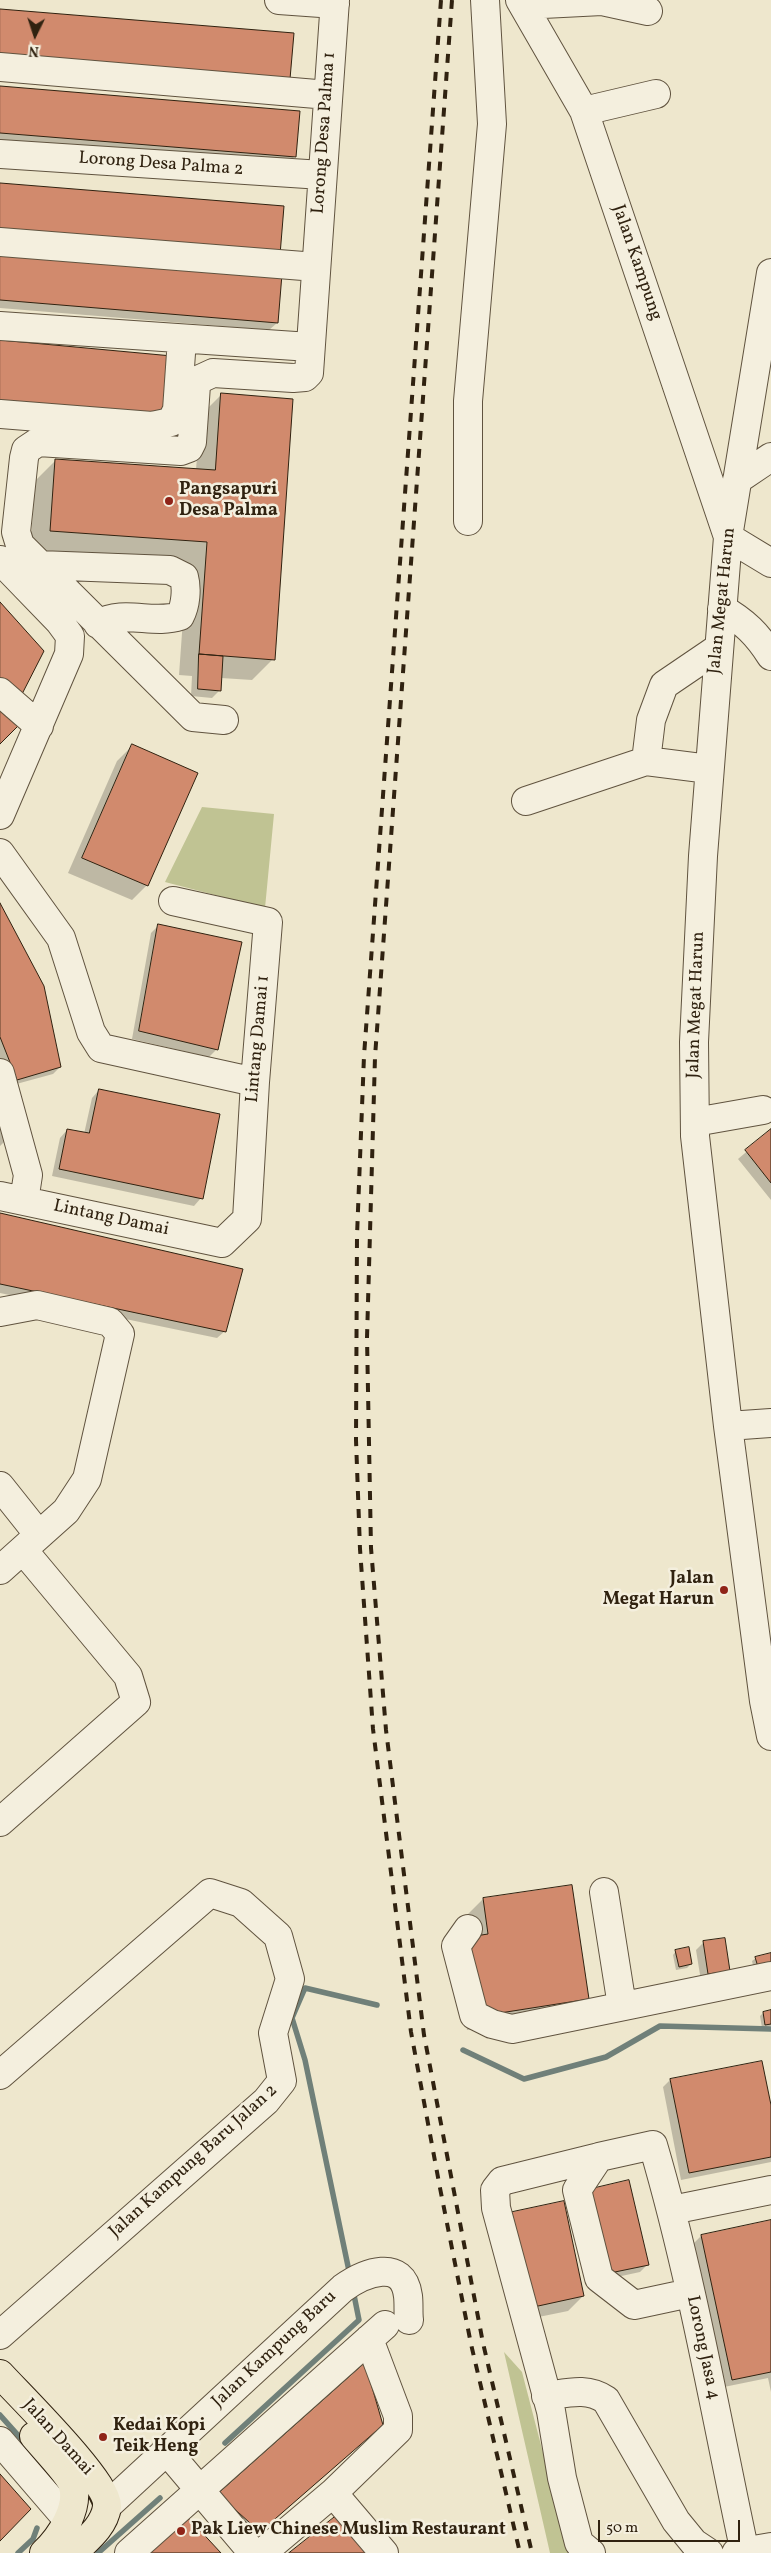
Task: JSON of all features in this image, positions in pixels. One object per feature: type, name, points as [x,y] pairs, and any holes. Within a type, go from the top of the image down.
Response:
[{"type":"main road","name":"Jalan Damai","points":[[0,2374],[92,2476],[107,2506]]},
{"type":"main road","points":[[0,2394],[72,2482],[73,2499],[68,2520],[55,2543],[44,2553]]},
{"type":"main road","name":"Jalan Kampung Baru","points":[[73,2553],[95,2532],[107,2506]]},
{"type":"street","points":[[279,0],[335,2]]},
{"type":"street","points":[[468,521],[468,401],[492,124],[485,0]]},
{"type":"street","points":[[522,3],[602,1],[648,11]]},
{"type":"street","name":"Lorong Desa Palma 1","points":[[39,565],[20,545],[17,538],[24,458],[31,445],[38,442],[181,451],[189,448],[192,442],[196,385],[200,379],[213,373],[305,377],[309,373],[335,2]]},
{"type":"street","name":"Jalan Kampung","points":[[522,3],[584,111],[728,537]]},
{"type":"street","points":[[0,67],[328,95]]},
{"type":"street","points":[[584,111],[656,94]]},
{"type":"street","name":"Lorong Desa Palma 2","points":[[0,154],[322,175]]},
{"type":"street","points":[[0,242],[316,266]]},
{"type":"street","name":"Jalan Megat Harun","points":[[771,273],[728,537],[709,769],[694,1042],[695,1122],[728,1426],[762,1691],[771,1736]]},
{"type":"street","points":[[0,326],[310,348]]},
{"type":"street","points":[[0,414],[152,426],[171,422],[177,410],[182,339]]},
{"type":"street","points":[[737,480],[771,457]]},
{"type":"street","points":[[728,537],[771,562]]},
{"type":"street","points":[[0,560],[59,621],[70,636],[69,654],[0,815]]},
{"type":"street","points":[[39,565],[193,718],[224,720]]},
{"type":"street","points":[[39,565],[170,570],[184,577],[186,585],[183,610],[180,616],[164,619],[117,617],[109,618],[98,624]]},
{"type":"street","points":[[722,610],[740,619],[760,639],[771,656]]},
{"type":"street","points":[[646,761],[651,720],[664,685],[718,649]]},
{"type":"street","points":[[0,692],[39,726]]},
{"type":"street","points":[[526,801],[646,761],[709,769]]},
{"type":"street","points":[[0,852],[61,938],[91,1032],[101,1048],[254,1082]]},
{"type":"street","name":"Lintang Damai 1","points":[[173,901],[268,922],[254,1082],[246,1219],[222,1243]]},
{"type":"street","points":[[0,1073],[28,1175],[12,1198]]},
{"type":"street","points":[[695,1122],[763,1110]]},
{"type":"street","name":"Lintang Damai","points":[[12,1198],[222,1243]]},
{"type":"street","points":[[0,1312],[37,1305],[110,1322],[120,1334],[87,1479],[66,1511],[0,1570]]},
{"type":"street","points":[[728,1426],[771,1424]]},
{"type":"street","points":[[0,1486],[31,1542],[128,1676],[136,1702],[0,1822]]},
{"type":"street","points":[[604,1892],[622,2006]]},
{"type":"street","name":"Jalan Kampung Baru Jalan 2","points":[[0,2075],[210,1894],[241,1903],[278,1936],[290,1979],[273,2033],[282,2081],[266,2101],[0,2335]]},
{"type":"street","points":[[468,1929],[456,1946],[474,2015],[492,2024],[512,2030],[771,1976]]},
{"type":"street","name":"Lorong Jasa 4","points":[[599,2157],[653,2145],[672,2210],[749,2551]]},
{"type":"street","points":[[599,2157],[577,2190],[599,2278],[634,2305],[690,2293]]},
{"type":"street","points":[[591,2553],[579,2543],[562,2478],[546,2396],[496,2208],[495,2190],[502,2181],[599,2157]]},
{"type":"street","points":[[672,2210],[771,2190]]},
{"type":"street","name":"Jalan Kampung Baru","points":[[107,2506],[343,2288],[360,2276],[379,2272],[396,2275],[404,2283],[408,2295],[387,2328]]},
{"type":"street","points":[[129,2553],[198,2490],[387,2328]]},
{"type":"street","points":[[262,2553],[333,2493],[398,2430],[398,2416],[387,2328]]},
{"type":"street","points":[[546,2396],[584,2391],[595,2392],[606,2400],[676,2521],[694,2543],[709,2553]]},
{"type":"street","points":[[0,2441],[68,2520]]},
{"type":"street","points":[[166,2450],[253,2553]]},
{"type":"street","points":[[333,2493],[384,2553]]},
{"type":"green space","points":[[202,807],[274,814],[265,908],[165,882]]},
{"type":"green space","points":[[504,2352],[522,2372],[569,2553],[550,2553]]},
{"type":"building","points":[[0,9],[294,33],[290,79],[0,56]]},
{"type":"building","points":[[0,86],[300,111],[296,157],[0,133]]},
{"type":"building","points":[[0,183],[284,206],[280,255],[0,232]]},
{"type":"building","points":[[0,251],[282,274],[278,323],[0,300]]},
{"type":"building","points":[[0,340],[172,356],[169,415],[0,403]]},
{"type":"building","name":"Pangsapuri Desa Palma","points":[[221,393],[293,399],[275,660],[199,654],[207,542],[50,531],[55,459],[215,470]]},
{"type":"building","points":[[0,602],[44,651],[20,698],[0,680]]},
{"type":"building","points":[[199,654],[223,656],[221,691],[198,689]]},
{"type":"building","points":[[0,703],[22,722],[0,744]]},
{"type":"building","points":[[132,744],[198,773],[148,886],[82,858]]},
{"type":"building","points":[[0,903],[44,986],[61,1067],[17,1080],[0,1037]]},
{"type":"building","points":[[158,924],[242,942],[218,1050],[139,1031]]},
{"type":"building","points":[[99,1089],[220,1114],[203,1199],[59,1169],[67,1129],[89,1133]]},
{"type":"building","points":[[771,1129],[771,1183],[745,1150]]},
{"type":"building","points":[[0,1213],[243,1269],[226,1332],[0,1284]]},
{"type":"building","points":[[572,1885],[589,1999],[481,2016],[469,1937],[488,1934],[483,1898]]},
{"type":"building","points":[[725,1938],[730,1971],[708,1974],[703,1941]]},
{"type":"building","points":[[689,1947],[692,1964],[679,1967],[675,1950]]},
{"type":"building","points":[[771,1953],[771,1963],[758,1967],[755,1957]]},
{"type":"building","points":[[771,2010],[771,2024],[765,2025],[763,2012]]},
{"type":"building","points":[[762,2061],[771,2105],[771,2157],[689,2173],[670,2079]]},
{"type":"building","points":[[629,2180],[649,2265],[610,2273],[591,2189]]},
{"type":"building","points":[[564,2201],[584,2296],[529,2308],[508,2213]]},
{"type":"building","points":[[771,2220],[771,2372],[732,2380],[701,2235]]},
{"type":"building","points":[[365,2363],[383,2425],[260,2532],[218,2494]]},
{"type":"building","points":[[0,2474],[31,2509],[0,2541]]},
{"type":"building","points":[[183,2512],[221,2553],[143,2553]]},
{"type":"building","points":[[336,2516],[367,2553],[289,2553]]},
{"type":"waterway","points":[[349,2271],[305,2060],[292,2018],[305,1988],[377,2005]]},
{"type":"waterway","points":[[463,2050],[524,2079],[606,2057],[660,2026],[771,2029]]},
{"type":"waterway","points":[[225,2443],[359,2320],[353,2290]]},
{"type":"waterway","points":[[0,2415],[25,2443]]},
{"type":"waterway","points":[[98,2553],[160,2498]]},
{"type":"waterway","points":[[18,2553],[33,2539],[37,2528]]},
{"type":"railway","points":[[441,0],[364,1056],[357,1236],[356,1440],[360,1549],[373,1729],[411,2032],[471,2344],[520,2553]]},
{"type":"railway","points":[[452,0],[375,1057],[367,1338],[371,1548],[386,1730],[424,2035],[483,2343],[532,2553]]},
{"type":"place","name":"Pangsapuri Desa Palma","points":[[169,501]]},
{"type":"place","name":"Jalan Megat Harun","points":[[724,1590]]},
{"type":"place","name":"Kedai Kopi Teik Heng","points":[[103,2437]]},
{"type":"place","name":"Pak Liew Chinese Muslim Restaurant","points":[[181,2531]]}]
